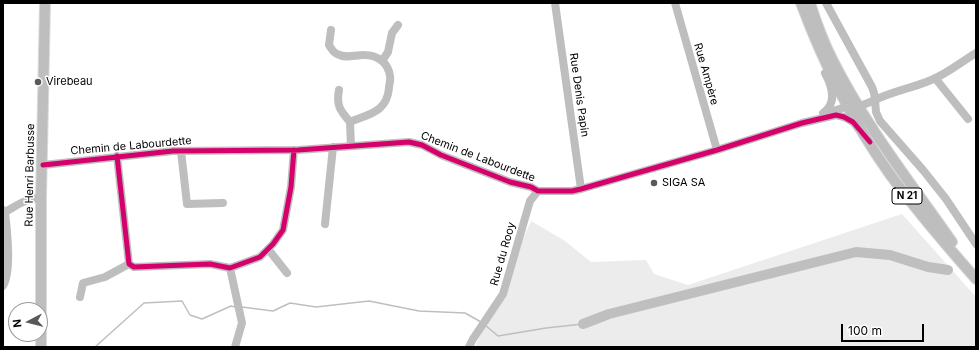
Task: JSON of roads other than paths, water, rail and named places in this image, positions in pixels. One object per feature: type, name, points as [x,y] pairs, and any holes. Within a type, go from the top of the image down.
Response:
[{"type":"main road","name":"Rue Henri Barbusse","points":[[41,346],[41,198],[45,3]]},
{"type":"main road","name":"N 21","points":[[801,3],[819,48],[853,106],[976,278]]},
{"type":"main road","name":"N 21","points":[[810,3],[821,35],[870,142],[889,172],[913,204],[976,278]]},
{"type":"street","name":"Rue Denis Papin","points":[[556,3],[581,189]]},
{"type":"street","name":"Rue Ampère","points":[[675,3],[717,150]]},
{"type":"street","points":[[801,3],[800,8],[802,15],[833,94],[830,107],[827,110],[802,123]]},
{"type":"street","points":[[826,3],[872,86],[876,112],[880,121],[946,199],[976,244]]},
{"type":"street","points":[[382,61],[388,52],[392,33],[398,25]]},
{"type":"street","points":[[331,30],[329,45],[335,54],[345,57],[364,55],[377,56],[386,65],[390,76],[389,93],[384,105],[376,111],[350,122]]},
{"type":"street","points":[[802,123],[835,110],[875,100],[884,95],[935,78],[951,70],[976,53]]},
{"type":"street","points":[[935,78],[968,119]]},
{"type":"street","points":[[339,90],[337,100],[340,109],[350,122],[351,146]]},
{"type":"street","points":[[802,123],[836,115],[844,116],[853,122],[870,142]]},
{"type":"street","name":"Chemin de Labourdette","points":[[42,165],[117,156],[181,151],[294,150],[409,142],[422,145],[442,155],[508,181],[531,187],[538,191],[572,191],[717,150],[802,123]]},
{"type":"street","points":[[325,224],[333,148]]},
{"type":"street","points":[[129,264],[134,267],[210,264],[230,268],[260,257],[273,244],[283,230],[291,187],[294,150]]},
{"type":"street","points":[[181,151],[187,204],[223,203]]},
{"type":"street","points":[[117,156],[129,264]]},
{"type":"street","name":"Rue du Rooy","points":[[469,347],[503,294],[530,201],[538,191]]},
{"type":"street","points":[[3,286],[7,280],[8,237],[4,211],[33,198],[41,198]]},
{"type":"street","points":[[268,249],[287,272]]},
{"type":"street","points":[[80,297],[83,283],[104,277],[129,264]]},
{"type":"street","points":[[230,268],[242,323],[234,347]]},
{"type":"waterway","points":[[583,324],[609,314],[856,252],[890,255],[928,267],[948,270]]},
{"type":"waterway","points":[[95,347],[144,303],[182,301],[190,315],[202,319],[231,306],[235,307]]},
{"type":"waterway","points":[[242,307],[273,311],[290,303],[316,307],[369,301],[419,311],[465,313],[481,322]]},
{"type":"waterway","points":[[485,325],[498,336],[546,328],[583,324]]},
{"type":"place","name":"Virebeau","points":[[38,82]]},
{"type":"place","name":"SIGA SA","points":[[654,183]]}]
